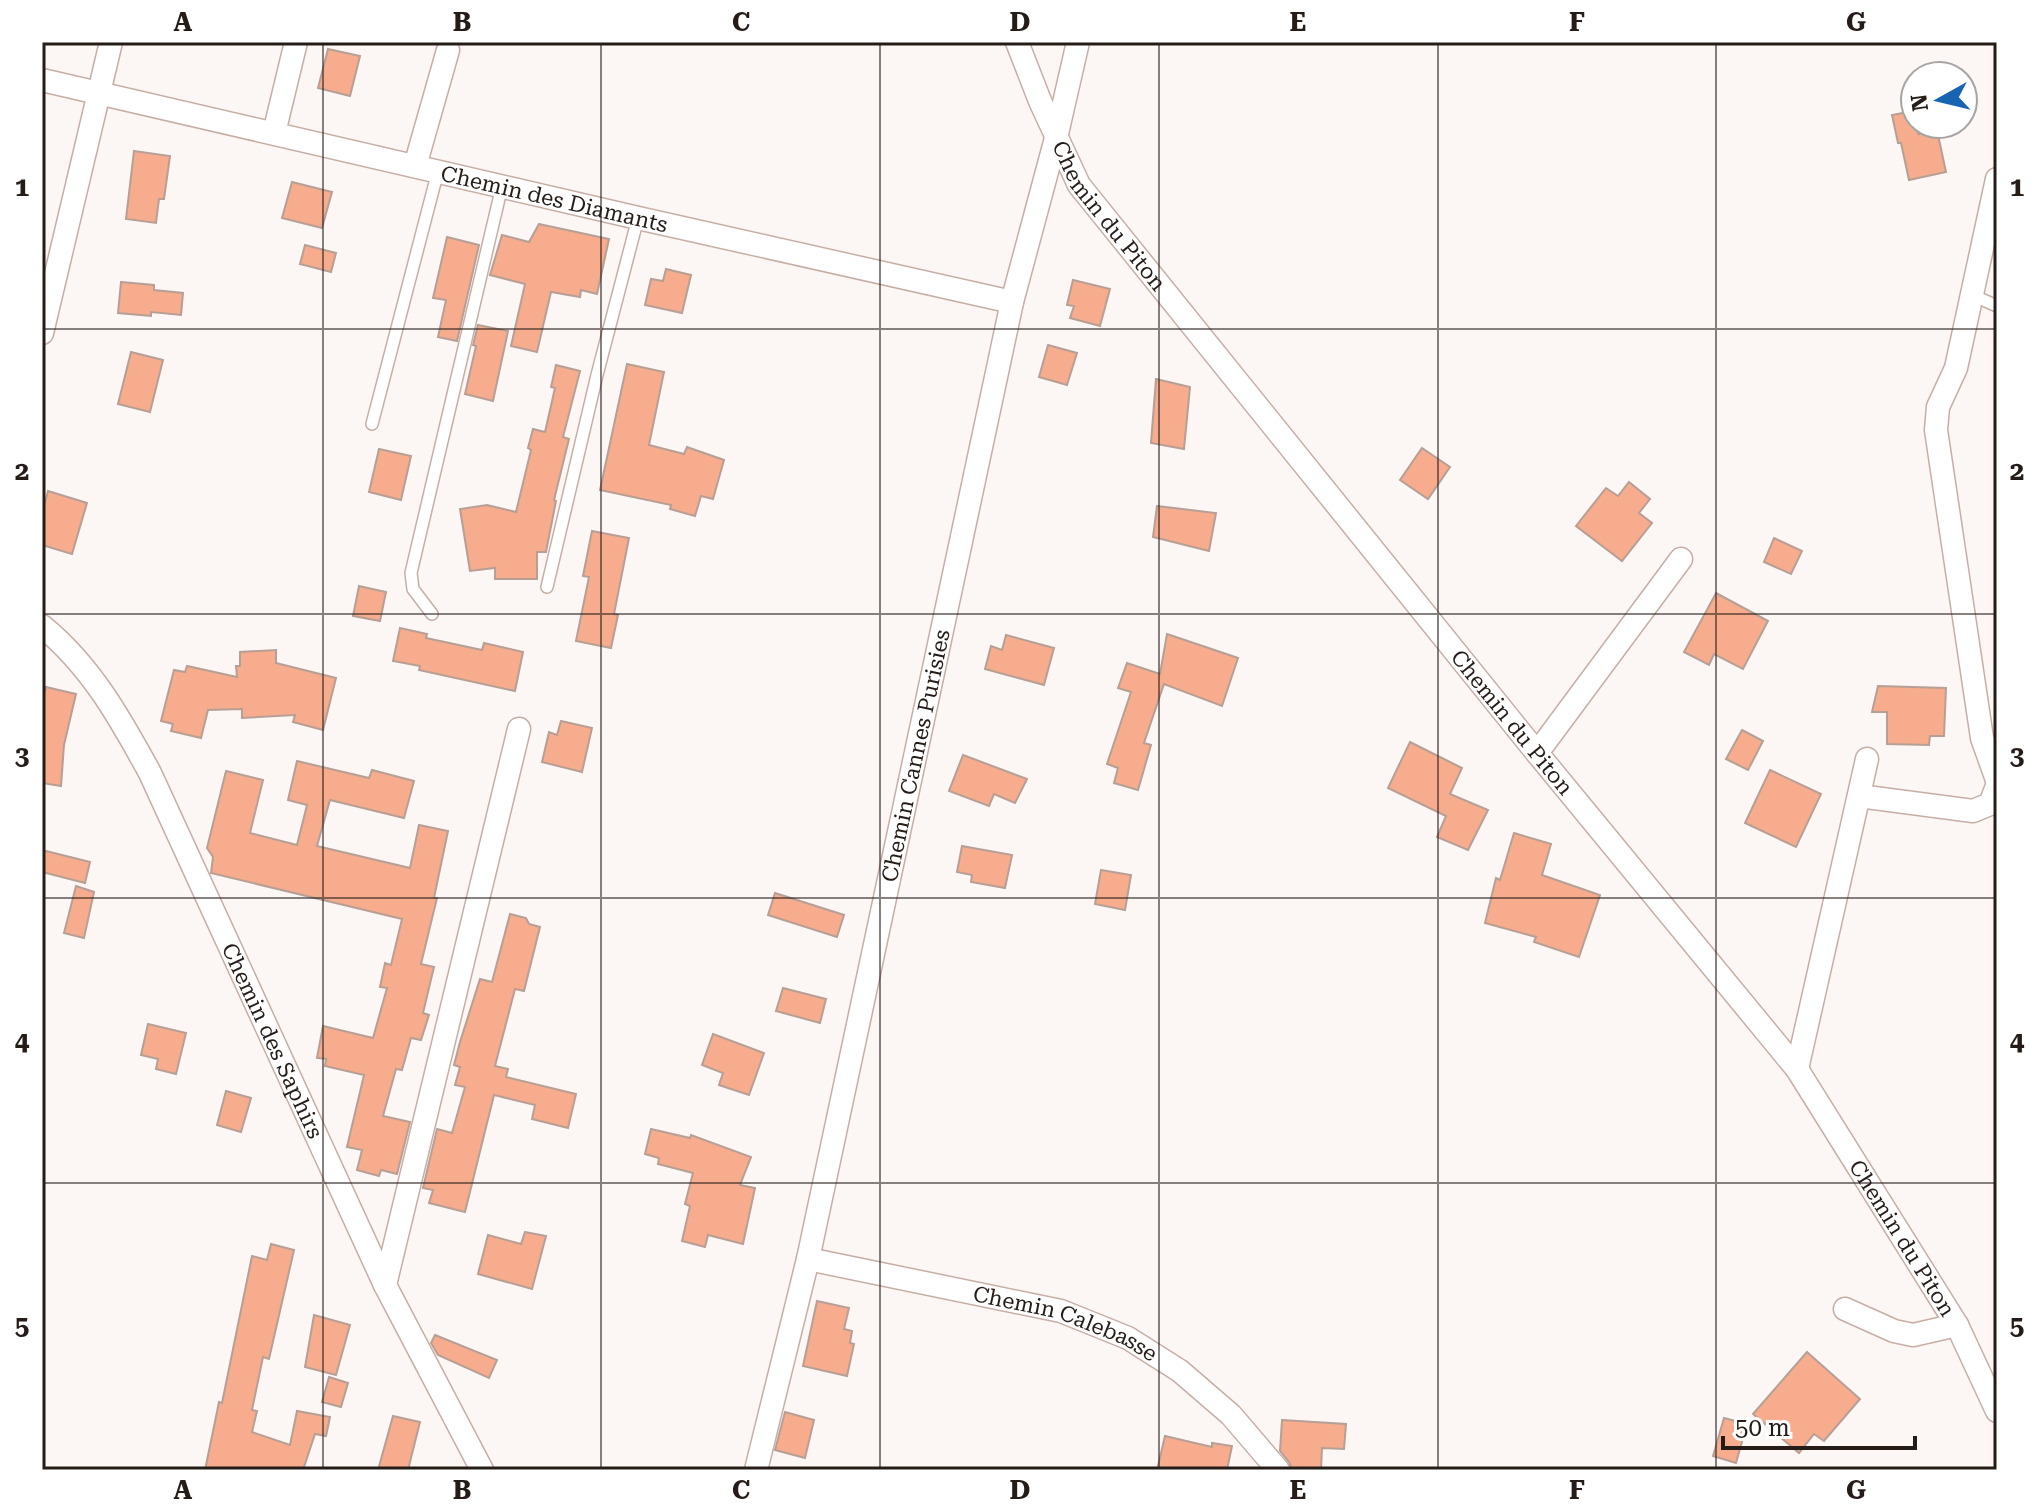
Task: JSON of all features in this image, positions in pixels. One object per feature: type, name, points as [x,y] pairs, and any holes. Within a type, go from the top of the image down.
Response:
[{"type":"street","points":[[42,333],[111,42]]},
{"type":"street","points":[[274,133],[296,42]]},
{"type":"street","name":"Chemin du Piton","points":[[1017,42],[1056,138],[1079,185],[1537,753],[1797,1069],[1957,1325],[1997,1411]]},
{"type":"street","name":"Chemin Cannes Purisies","points":[[756,1470],[808,1259],[1012,302],[1078,42]]},
{"type":"street","points":[[415,166],[448,50]]},
{"type":"street","name":"Chemin des Diamants","points":[[42,80],[1012,302]]},
{"type":"street","points":[[1859,796],[1973,811],[1990,804],[1997,783],[1982,738],[1936,430],[1938,407],[1956,368],[1997,179]]},
{"type":"street","points":[[1537,753],[1681,559]]},
{"type":"street","name":"Chemin des Saphirs","points":[[42,626],[86,668],[120,719],[150,773],[385,1285],[482,1470]]},
{"type":"street","points":[[385,1285],[519,729]]},
{"type":"street","points":[[1797,1069],[1867,759]]},
{"type":"street","name":"Chemin Calebasse","points":[[808,1259],[1061,1311],[1128,1338],[1180,1371],[1231,1415],[1278,1470]]},
{"type":"street","points":[[1845,1309],[1894,1331],[1913,1335],[1957,1325]]},
{"type":"lane","points":[[372,424],[438,171]]},
{"type":"lane","points":[[432,614],[413,589],[411,573],[502,186]]},
{"type":"lane","points":[[547,587],[638,218]]},
{"type":"lane","points":[[1972,295],[1997,306]]},
{"type":"building","points":[[328,49],[360,56],[350,96],[318,88]]},
{"type":"building","points":[[1899,114],[1899,140],[1939,140],[1946,172],[1909,180],[1892,115]]},
{"type":"building","points":[[134,151],[170,156],[164,199],[159,199],[156,223],[126,219]]},
{"type":"building","points":[[292,182],[332,192],[322,228],[282,218]]},
{"type":"building","points":[[539,224],[609,239],[597,294],[581,290],[580,297],[551,292],[537,352],[511,346],[525,284],[490,275],[502,235],[529,242]]},
{"type":"building","points":[[447,237],[479,245],[457,341],[438,337],[446,300],[433,298]]},
{"type":"building","points":[[305,245],[336,253],[331,272],[300,264]]},
{"type":"building","points":[[666,269],[691,275],[682,313],[645,305],[651,279],[663,281]]},
{"type":"building","points":[[1073,280],[1110,289],[1100,326],[1070,318],[1074,306],[1067,305]]},
{"type":"building","points":[[121,282],[154,285],[154,290],[183,293],[181,315],[118,313]]},
{"type":"building","points":[[478,325],[508,331],[493,401],[465,394]]},
{"type":"building","points":[[1048,345],[1077,353],[1067,385],[1039,377]]},
{"type":"building","points":[[131,352],[163,360],[150,412],[118,404]]},
{"type":"building","points":[[627,364],[664,372],[649,445],[684,454],[687,447],[724,460],[713,499],[701,496],[695,516],[670,509],[671,505],[600,490]]},
{"type":"building","points":[[556,365],[580,371],[563,437],[569,439],[554,500],[546,552],[537,552],[537,579],[495,579],[495,568],[470,571],[460,509],[487,505],[516,512],[533,429],[545,432],[555,388],[551,387]]},
{"type":"building","points":[[1156,379],[1190,387],[1184,449],[1151,443]]},
{"type":"building","points":[[1422,448],[1450,467],[1428,499],[1400,480]]},
{"type":"building","points":[[379,449],[411,456],[401,500],[369,492]]},
{"type":"building","points":[[1629,482],[1650,499],[1639,513],[1652,523],[1622,561],[1576,526],[1606,488],[1618,496]]},
{"type":"building","points":[[48,491],[87,503],[72,554],[42,545],[42,514]]},
{"type":"building","points":[[1157,506],[1216,513],[1209,551],[1153,537]]},
{"type":"building","points":[[592,531],[629,538],[614,614],[618,615],[611,648],[576,641],[589,577],[583,576]]},
{"type":"building","points":[[1774,538],[1802,551],[1791,574],[1764,562]]},
{"type":"building","points":[[359,586],[386,592],[380,621],[353,616]]},
{"type":"building","points":[[1716,593],[1768,621],[1743,669],[1714,654],[1709,665],[1684,652]]},
{"type":"building","points":[[400,628],[427,634],[426,638],[482,650],[484,643],[523,652],[515,691],[419,670],[420,666],[393,661]]},
{"type":"building","points":[[1167,634],[1238,658],[1222,706],[1164,684],[1144,743],[1151,745],[1138,790],[1114,783],[1118,768],[1107,764],[1131,692],[1118,688],[1127,663],[1160,674]]},
{"type":"building","points":[[1006,635],[1054,648],[1044,685],[985,669],[991,646],[1002,650]]},
{"type":"building","points":[[276,650],[276,663],[336,678],[323,730],[293,722],[295,715],[242,718],[242,709],[208,710],[201,738],[171,731],[173,724],[161,721],[174,670],[185,672],[187,666],[237,677],[240,652]]},
{"type":"building","points":[[1878,686],[1946,688],[1944,736],[1930,736],[1929,745],[1887,744],[1887,712],[1872,712]]},
{"type":"building","points":[[46,687],[76,694],[64,745],[61,786],[42,783],[42,704]]},
{"type":"building","points":[[561,721],[592,728],[582,772],[542,762],[549,732],[557,735]]},
{"type":"building","points":[[1742,730],[1763,741],[1748,770],[1726,759]]},
{"type":"building","points":[[1410,742],[1462,768],[1450,794],[1488,810],[1468,850],[1437,837],[1446,816],[1388,788]]},
{"type":"building","points":[[963,755],[1027,779],[1015,803],[994,794],[989,806],[949,791]]},
{"type":"building","points":[[297,761],[369,778],[372,770],[414,781],[404,818],[330,800],[317,846],[410,868],[419,825],[448,831],[434,898],[437,898],[421,964],[434,967],[423,1013],[429,1015],[421,1040],[411,1038],[402,1070],[396,1069],[383,1116],[410,1122],[397,1174],[381,1170],[379,1176],[357,1170],[362,1150],[347,1147],[364,1075],[325,1066],[326,1059],[317,1058],[323,1026],[373,1038],[387,988],[380,987],[385,963],[391,965],[402,919],[211,873],[213,857],[207,848],[226,771],[263,780],[250,833],[297,845],[307,805],[288,800]]},
{"type":"building","points":[[1770,770],[1821,794],[1796,847],[1745,823]]},
{"type":"building","points":[[1514,833],[1551,844],[1542,875],[1600,895],[1579,957],[1534,942],[1536,937],[1485,923],[1496,878],[1500,880]]},
{"type":"building","points":[[962,846],[1012,855],[1005,888],[971,882],[972,875],[957,872]]},
{"type":"building","points":[[42,850],[90,862],[85,883],[42,872]]},
{"type":"building","points":[[1101,870],[1131,875],[1125,910],[1095,904]]},
{"type":"building","points":[[76,886],[94,892],[84,938],[64,933]]},
{"type":"building","points":[[775,893],[844,915],[837,937],[768,915]]},
{"type":"building","points":[[510,914],[526,918],[529,924],[540,927],[524,991],[515,989],[495,1066],[508,1069],[506,1077],[576,1094],[568,1128],[532,1119],[535,1105],[494,1095],[465,1212],[429,1203],[433,1190],[423,1188],[437,1129],[452,1133],[465,1087],[455,1085],[460,1067],[454,1065],[460,1042],[480,979],[492,982]]},
{"type":"building","points":[[783,988],[826,999],[820,1023],[776,1011]]},
{"type":"building","points":[[148,1024],[186,1033],[176,1074],[156,1069],[158,1059],[141,1055]]},
{"type":"building","points":[[713,1034],[764,1053],[749,1095],[719,1085],[723,1073],[702,1065]]},
{"type":"building","points":[[226,1091],[251,1098],[241,1132],[217,1125]]},
{"type":"building","points":[[651,1129],[690,1138],[691,1135],[751,1157],[740,1185],[755,1188],[743,1244],[708,1235],[705,1247],[682,1241],[690,1206],[685,1204],[693,1173],[658,1164],[659,1158],[645,1154]]},
{"type":"building","points":[[525,1232],[546,1236],[532,1289],[478,1274],[488,1235],[521,1244]]},
{"type":"building","points":[[271,1244],[294,1250],[269,1359],[263,1357],[252,1410],[257,1411],[252,1432],[290,1445],[297,1411],[330,1417],[326,1436],[315,1434],[303,1470],[205,1470],[252,1256],[267,1260]]},
{"type":"building","points":[[817,1301],[849,1308],[844,1329],[852,1331],[850,1343],[854,1344],[847,1376],[803,1366]]},
{"type":"building","points":[[314,1315],[350,1325],[336,1375],[305,1367]]},
{"type":"building","points":[[435,1335],[497,1360],[489,1378],[438,1355],[431,1343]]},
{"type":"building","points":[[1807,1352],[1860,1399],[1824,1441],[1814,1434],[1799,1453],[1753,1414]]},
{"type":"building","points":[[329,1377],[348,1383],[341,1407],[322,1402]]},
{"type":"building","points":[[785,1412],[814,1420],[805,1458],[775,1450]]},
{"type":"building","points":[[393,1416],[420,1422],[408,1470],[378,1470]]},
{"type":"building","points":[[1724,1418],[1747,1424],[1736,1463],[1713,1456]]},
{"type":"building","points":[[1282,1420],[1346,1424],[1344,1449],[1322,1448],[1321,1470],[1292,1470],[1280,1451]]},
{"type":"building","points":[[1165,1436],[1212,1447],[1212,1443],[1232,1446],[1227,1470],[1157,1470]]}]
